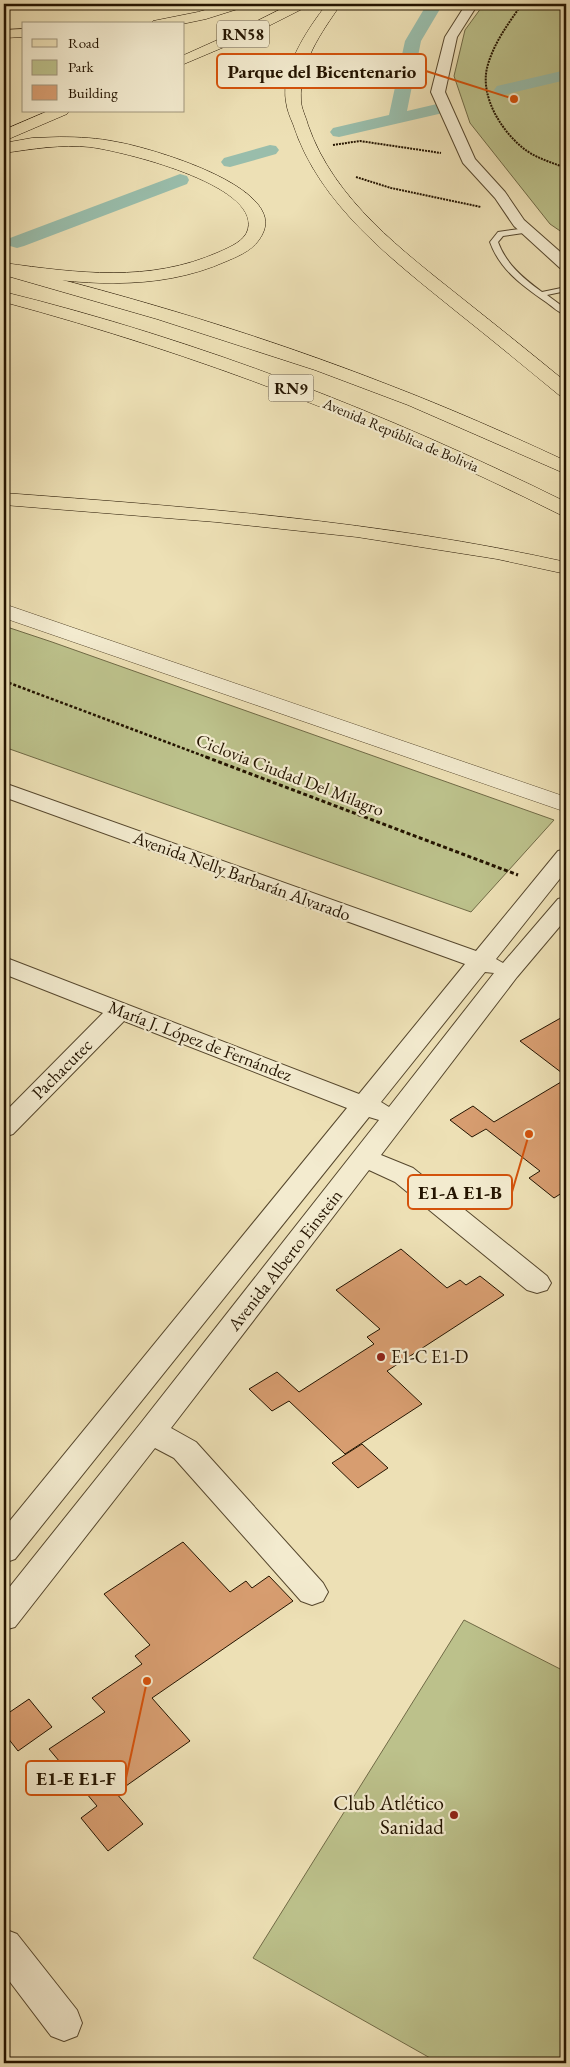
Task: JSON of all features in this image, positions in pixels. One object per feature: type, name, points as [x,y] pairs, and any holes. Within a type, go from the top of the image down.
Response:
[{"type":"main road","points":[[169,22],[201,16],[239,4]]},
{"type":"main road","name":"RN58","points":[[185,46],[276,4]]},
{"type":"main road","name":"RN58","points":[[185,60],[238,36],[301,4]]},
{"type":"main road","points":[[334,4],[318,25],[304,50],[294,78],[293,102],[308,147],[341,197],[375,233],[410,265],[566,391]]},
{"type":"main road","points":[[4,34],[22,33]]},
{"type":"main road","points":[[4,124],[31,112]]},
{"type":"main road","points":[[4,136],[60,112]]},
{"type":"main road","points":[[4,148],[28,144],[79,142],[121,147],[148,153],[195,169],[234,191],[251,208],[258,222],[255,233],[244,246],[202,266],[176,273],[137,278],[102,279],[4,269]]},
{"type":"main road","name":"Avenida República de Bolivia","points":[[4,269],[144,307],[323,366],[410,399],[566,468]]},
{"type":"main road","name":"Avenida República de Bolivia","points":[[4,297],[106,325],[268,379],[387,427],[473,465],[566,510]]},
{"type":"main road","points":[[4,499],[186,513],[410,538],[483,550],[566,568]]},
{"type":"street","points":[[472,4],[450,37],[438,92],[468,160],[500,195],[523,227],[566,265]]},
{"type":"street","points":[[4,611],[566,805]]},
{"type":"street","name":"Avenida Nelly Barbarán Alvarado","points":[[4,790],[508,972]]},
{"type":"street","name":"Avenida Alberto Einstein","points":[[4,1550],[566,856]]},
{"type":"street","name":"Avenida Alberto Einstein","points":[[4,1617],[151,1432],[508,972],[566,904]]},
{"type":"street","name":"María J. López de Fernández","points":[[4,965],[366,1104],[395,1118]]},
{"type":"street","name":"Pachacutec","points":[[4,1128],[120,1010]]},
{"type":"street","points":[[364,1158],[404,1175],[537,1283]]},
{"type":"street","points":[[151,1432],[185,1450],[312,1592]]},
{"type":"street","points":[[4,1946],[64,2023]]},
{"type":"lane","points":[[523,227],[502,234],[494,242],[496,252],[504,265],[566,313]]},
{"type":"lane","points":[[542,294],[566,289]]},
{"type":"path","points":[[522,4],[509,23],[490,59],[485,80],[487,89],[498,119],[521,146],[538,157],[566,168]]},
{"type":"path","points":[[360,141],[426,150],[468,160]]},
{"type":"path","points":[[316,158],[362,180],[483,207],[523,227]]},
{"type":"path","name":"Ciclovia Ciudad Del Milagro","points":[[4,681],[544,885]]},
{"type":"green space","points":[[484,4],[566,4],[566,235],[550,224],[470,123],[454,76],[465,30]]},
{"type":"green space","points":[[4,626],[554,820],[471,912],[4,747]]},
{"type":"green space","name":"Club Atlético Sanidad","points":[[464,1620],[566,1672],[566,2063],[439,2063],[253,1958]]},
{"type":"building","points":[[566,1015],[566,1076],[520,1041]]},
{"type":"building","points":[[566,1079],[566,1192],[554,1198],[529,1178],[540,1171],[486,1129],[472,1137],[450,1120],[473,1106],[494,1122]]},
{"type":"building","name":"E1-C E1-D","points":[[401,1249],[447,1288],[460,1280],[466,1285],[480,1276],[504,1295],[387,1371],[422,1404],[345,1454],[289,1401],[272,1411],[249,1389],[277,1372],[299,1392],[374,1344],[367,1337],[380,1329],[336,1290]]},
{"type":"building","points":[[362,1444],[388,1468],[358,1488],[332,1463]]},
{"type":"building","points":[[183,1542],[230,1592],[246,1581],[252,1588],[269,1576],[293,1601],[152,1698],[190,1741],[116,1793],[143,1824],[108,1851],[81,1818],[97,1806],[49,1749],[105,1712],[92,1698],[142,1664],[135,1656],[150,1645],[104,1594]]},
{"type":"building","points":[[29,1699],[52,1727],[18,1751],[4,1733],[4,1716]]},
{"type":"waterway","points":[[397,118],[413,41],[435,4]]},
{"type":"waterway","points":[[503,90],[566,75]]},
{"type":"waterway","points":[[339,132],[437,109]]},
{"type":"waterway","points":[[230,162],[270,150]]},
{"type":"waterway","points":[[17,242],[180,180]]},
{"type":"place","name":"Parque del Bicentenario","points":[[514,99]]},
{"type":"place","name":"E1-A E1-B","points":[[529,1134]]},
{"type":"place","name":"E1-C E1-D","points":[[381,1357]]},
{"type":"place","name":"E1-E E1-F","points":[[147,1681]]},
{"type":"place","name":"Club Atlético Sanidad","points":[[454,1815]]}]
